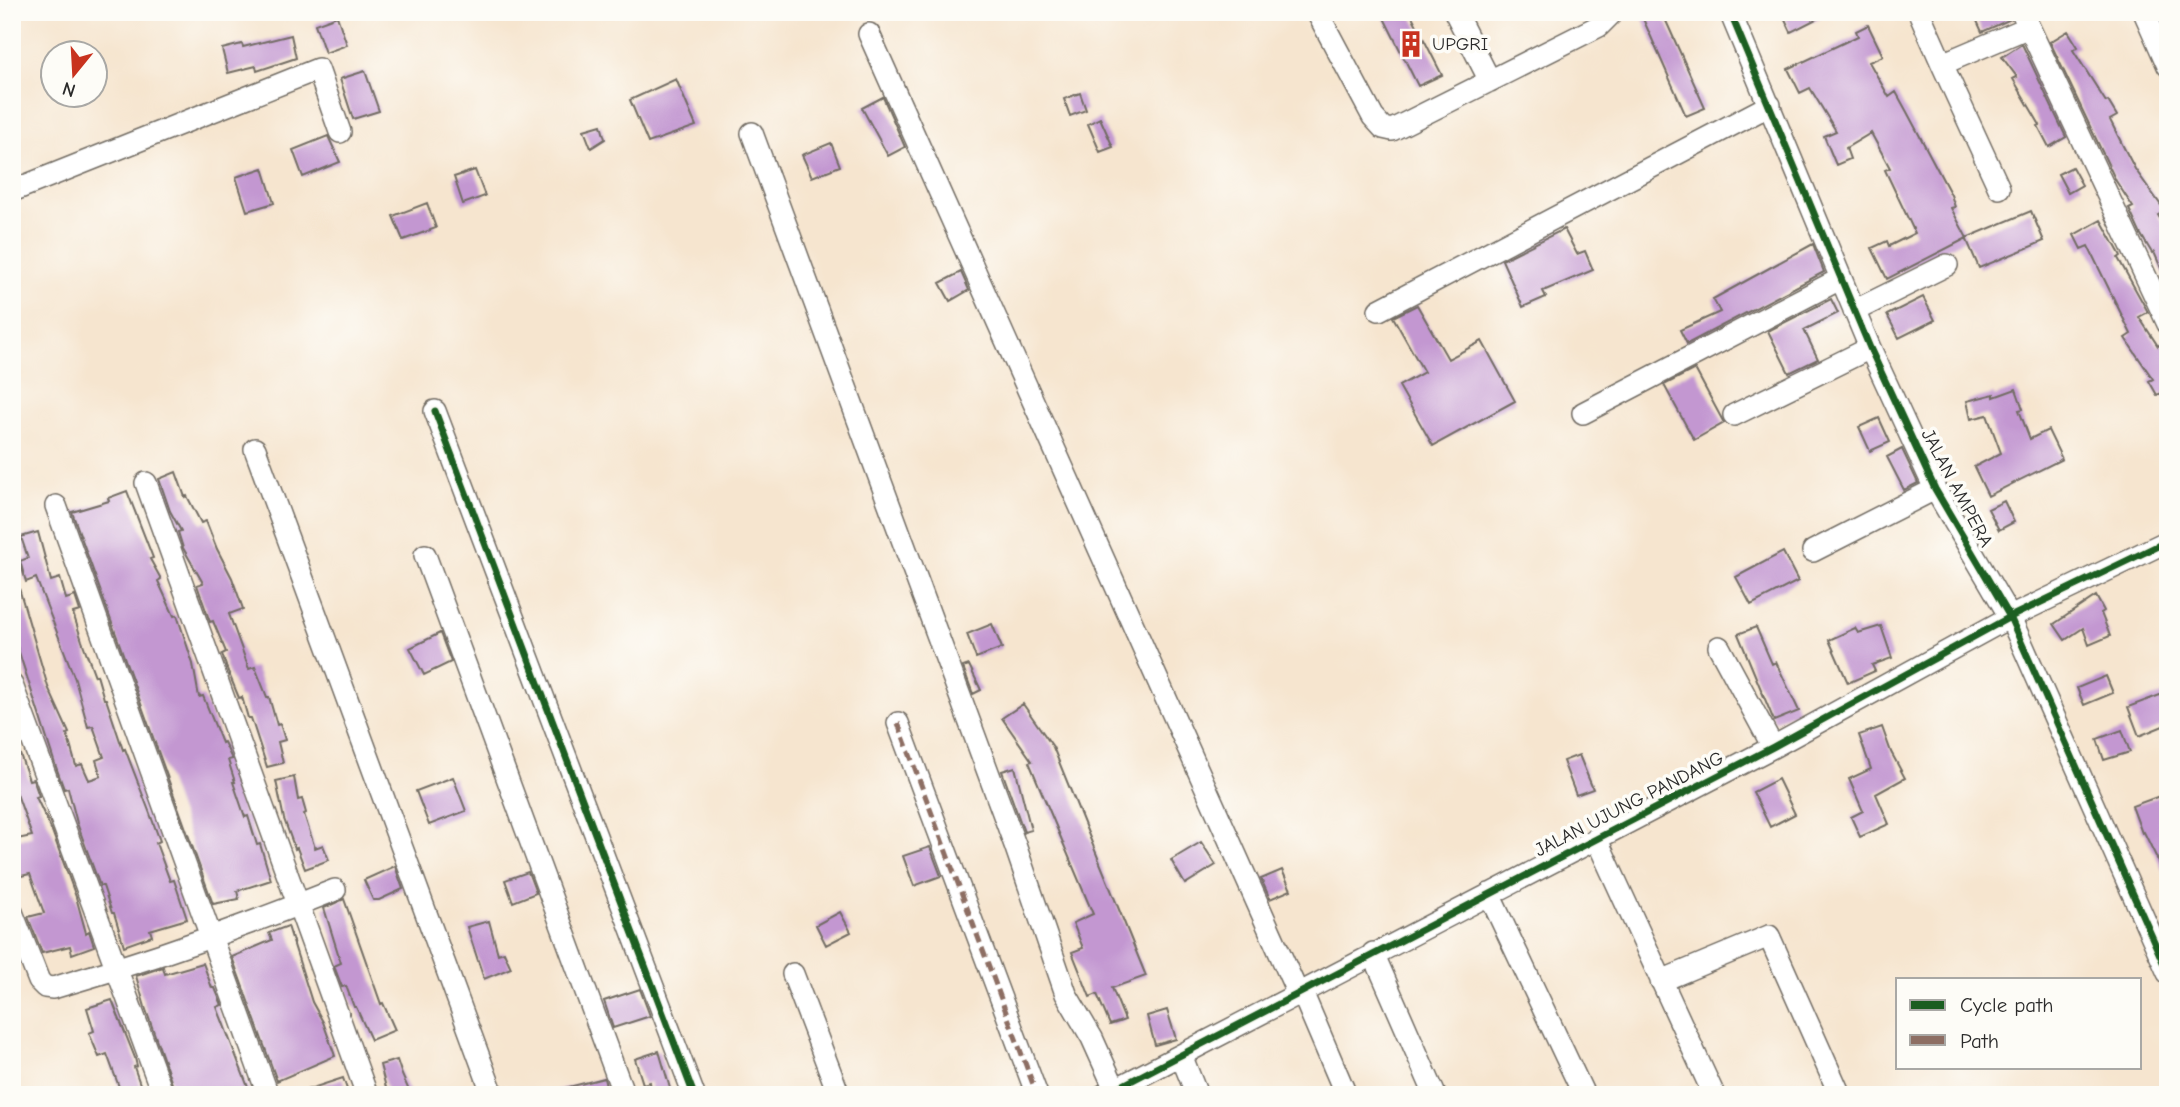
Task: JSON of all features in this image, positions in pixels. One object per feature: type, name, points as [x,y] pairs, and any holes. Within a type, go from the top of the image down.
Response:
[{"type":"street","points":[[1317,12],[1373,117],[1382,128],[1392,130],[1599,26],[1613,12]]},
{"type":"street","points":[[1455,12],[1490,81]]},
{"type":"street","name":"JALAN AMPERA","points":[[1730,12],[1870,348],[1935,489],[2010,617],[2168,973]]},
{"type":"street","points":[[1919,12],[1999,188]]},
{"type":"street","points":[[2144,12],[2168,66]]},
{"type":"street","points":[[1942,64],[2026,20],[2168,324]]},
{"type":"street","points":[[869,34],[1346,1095]]},
{"type":"street","points":[[12,191],[318,69],[340,132]]},
{"type":"street","points":[[1379,310],[1770,105]]},
{"type":"street","points":[[752,133],[1010,832],[1066,994],[1092,1038],[1110,1092]]},
{"type":"street","points":[[1854,311],[1947,265]]},
{"type":"street","points":[[1583,413],[1840,279]]},
{"type":"street","points":[[1734,415],[1870,348]]},
{"type":"street","points":[[435,411],[694,1095]]},
{"type":"street","points":[[255,449],[493,1095]]},
{"type":"street","points":[[146,483],[367,1095]]},
{"type":"street","points":[[1814,551],[1935,489]]},
{"type":"street","points":[[56,506],[268,1095]]},
{"type":"street","name":"JALAN UJUNG PANDANG","points":[[1110,1092],[1773,747],[2010,617],[2168,541]]},
{"type":"street","points":[[425,555],[624,1095]]},
{"type":"street","points":[[1719,647],[1773,747]]},
{"type":"street","points":[[12,685],[163,1095]]},
{"type":"street","points":[[898,723],[1037,1095]]},
{"type":"street","points":[[1596,838],[1714,1095]]},
{"type":"street","points":[[12,912],[39,981],[53,988],[210,938],[335,890]]},
{"type":"street","points":[[1489,894],[1584,1095]]},
{"type":"street","points":[[1661,981],[1769,936],[1840,1095]]},
{"type":"street","points":[[1373,953],[1435,1095]]},
{"type":"street","points":[[793,974],[839,1095]]},
{"type":"street","points":[[1181,1055],[1197,1095]]},
{"type":"building","name":"UPGRI","points":[[1381,12],[1410,12],[1442,75],[1418,86]]},
{"type":"building","points":[[1640,12],[1662,12],[1705,108],[1686,116]]},
{"type":"building","points":[[1794,12],[1830,12],[1791,32],[1784,17]]},
{"type":"building","points":[[1973,12],[2009,12],[2011,19],[1982,32]]},
{"type":"building","points":[[337,16],[347,45],[325,53],[315,24]]},
{"type":"building","points":[[1868,25],[1883,56],[1869,62],[1889,97],[1896,92],[1951,195],[1955,207],[1951,208],[1967,238],[1887,279],[1872,248],[1887,241],[1889,246],[1915,233],[1885,170],[1890,168],[1871,133],[1846,148],[1850,159],[1836,165],[1824,136],[1836,131],[1810,88],[1800,93],[1788,69],[1858,36],[1856,31]]},
{"type":"building","points":[[2068,31],[2078,47],[2073,50],[2117,116],[2110,120],[2135,169],[2165,211],[2158,215],[2168,231],[2168,284],[2154,252],[2152,253],[2140,233],[2129,209],[2133,207],[2116,181],[2050,42]]},
{"type":"building","points":[[291,35],[296,58],[257,71],[256,66],[228,73],[222,49],[242,44],[243,47]]},
{"type":"building","points":[[2022,44],[2066,137],[2049,147],[2038,126],[2040,125],[2013,79],[2017,77],[2002,57]]},
{"type":"building","points":[[365,71],[379,111],[353,119],[340,79]]},
{"type":"building","points":[[676,79],[696,126],[648,143],[630,100]]},
{"type":"building","points":[[1080,93],[1086,110],[1070,116],[1064,99]]},
{"type":"building","points":[[883,97],[905,147],[888,156],[862,108]]},
{"type":"building","points":[[1100,118],[1113,147],[1100,152],[1088,124]]},
{"type":"building","points":[[601,125],[605,139],[591,148],[584,130]]},
{"type":"building","points":[[328,136],[340,162],[303,177],[293,150]]},
{"type":"building","points":[[831,143],[840,166],[812,177],[802,155]]},
{"type":"building","points":[[2072,167],[2082,185],[2068,193],[2058,174]]},
{"type":"building","points":[[263,168],[274,203],[247,211],[236,177]]},
{"type":"building","points":[[475,170],[485,196],[463,204],[454,177]]},
{"type":"building","points":[[427,203],[436,228],[403,240],[393,216]]},
{"type":"building","points":[[2031,211],[2044,241],[1979,268],[1966,238]]},
{"type":"building","points":[[2101,220],[2121,256],[2118,258],[2148,312],[2139,317],[2158,346],[2168,339],[2168,401],[2162,393],[2157,395],[2149,381],[2153,379],[2125,338],[2131,334],[2088,246],[2081,249],[2074,235]]},
{"type":"building","points":[[1564,229],[1577,254],[1585,251],[1593,270],[1543,291],[1546,297],[1523,307],[1502,260]]},
{"type":"building","points":[[1813,244],[1824,272],[1687,344],[1680,330],[1720,312],[1713,299]]},
{"type":"building","points":[[961,272],[969,290],[950,301],[940,283]]},
{"type":"building","points":[[1923,297],[1935,320],[1899,338],[1887,315]]},
{"type":"building","points":[[1831,299],[1838,313],[1804,330],[1818,359],[1789,373],[1768,331]]},
{"type":"building","points":[[1417,305],[1448,359],[1482,341],[1515,401],[1433,446],[1399,386],[1424,372],[1393,317]]},
{"type":"building","points":[[1695,369],[1724,423],[1694,440],[1664,385]]},
{"type":"building","points":[[2016,389],[2023,409],[2019,410],[2030,439],[2048,430],[2062,459],[1988,496],[1974,467],[2001,453],[1987,415],[1971,419],[1967,401],[1994,394],[1994,397]]},
{"type":"building","points":[[1879,418],[1890,442],[1870,451],[1859,427]]},
{"type":"building","points":[[1902,449],[1918,483],[1904,490],[1887,457]]},
{"type":"building","points":[[176,472],[185,497],[187,496],[201,523],[206,521],[232,578],[243,609],[229,614],[249,669],[255,667],[269,697],[277,725],[280,724],[285,740],[278,742],[283,763],[267,767],[251,718],[248,718],[242,697],[239,698],[227,669],[222,654],[226,652],[213,621],[210,622],[197,585],[203,583],[183,548],[178,532],[181,531],[170,511],[159,479]]},
{"type":"building","points":[[127,491],[153,558],[150,559],[161,579],[158,581],[174,616],[177,615],[193,664],[199,697],[203,696],[222,743],[224,742],[232,759],[228,760],[233,782],[257,845],[260,844],[271,880],[237,891],[239,899],[213,904],[72,512],[109,501],[108,498]]},
{"type":"building","points":[[2004,501],[2014,522],[1999,530],[1988,509]]},
{"type":"building","points":[[38,532],[51,581],[60,578],[66,599],[75,596],[80,611],[73,613],[82,641],[149,811],[160,841],[156,843],[170,881],[174,880],[187,919],[150,930],[152,936],[124,946],[114,913],[103,886],[100,886],[77,823],[68,788],[64,789],[55,764],[16,643],[12,644],[12,578],[16,578],[48,687],[69,733],[67,734],[76,766],[82,764],[89,780],[101,776],[96,760],[104,757],[93,726],[88,727],[75,679],[36,578],[26,582],[20,561],[28,558],[21,537]]},
{"type":"building","points":[[1783,552],[1798,581],[1751,605],[1736,577]]},
{"type":"building","points":[[2096,596],[2104,611],[2101,613],[2110,636],[2089,645],[2083,628],[2065,640],[2054,624]]},
{"type":"building","points":[[992,624],[1002,648],[976,658],[967,634]]},
{"type":"building","points":[[1881,626],[1892,658],[1872,665],[1875,671],[1848,683],[1829,640],[1855,628],[1858,633]]},
{"type":"building","points":[[1756,627],[1772,664],[1776,662],[1799,711],[1774,721],[1738,634]]},
{"type":"building","points":[[440,633],[451,662],[424,675],[410,648]]},
{"type":"building","points":[[969,665],[981,690],[973,694],[963,667]]},
{"type":"building","points":[[2106,676],[2113,693],[2084,705],[2077,688]]},
{"type":"building","points":[[2168,692],[2168,724],[2139,736],[2128,707]]},
{"type":"building","points":[[1023,704],[1053,747],[1146,976],[1112,988],[1125,1020],[1110,1025],[1097,994],[1090,997],[1072,952],[1083,948],[1073,923],[1093,914],[1029,762],[1032,761],[1002,718]]},
{"type":"building","points":[[1882,727],[1905,778],[1876,794],[1889,824],[1860,837],[1851,817],[1863,811],[1849,779],[1871,769],[1859,735]]},
{"type":"building","points":[[2122,730],[2130,752],[2104,760],[2097,739]]},
{"type":"building","points":[[12,737],[29,780],[33,779],[39,796],[36,797],[52,831],[86,933],[89,931],[94,946],[72,954],[70,946],[42,953],[28,917],[44,913],[30,874],[12,878],[12,840],[32,836],[12,780]]},
{"type":"building","points":[[1579,755],[1593,789],[1576,795],[1563,761]]},
{"type":"building","points":[[1015,767],[1031,830],[1024,832],[1002,771]]},
{"type":"building","points":[[294,777],[298,800],[302,799],[315,848],[323,845],[329,860],[305,869],[284,819],[276,781]]},
{"type":"building","points":[[453,777],[466,811],[429,825],[416,791]]},
{"type":"building","points":[[1778,779],[1795,814],[1770,827],[1753,792]]},
{"type":"building","points":[[2168,793],[2168,881],[2144,832],[2142,833],[2132,806]]},
{"type":"building","points":[[1201,842],[1216,865],[1185,884],[1171,860]]},
{"type":"building","points":[[930,847],[941,876],[914,886],[903,856]]},
{"type":"building","points":[[395,866],[403,889],[373,900],[364,880]]},
{"type":"building","points":[[1282,870],[1291,890],[1270,899],[1261,879]]},
{"type":"building","points":[[528,872],[536,893],[513,902],[505,880]]},
{"type":"building","points":[[344,899],[381,1004],[383,1003],[395,1030],[371,1040],[346,986],[342,987],[334,966],[341,963],[324,908]]},
{"type":"building","points":[[840,912],[851,932],[826,945],[816,925]]},
{"type":"building","points":[[489,921],[498,954],[504,952],[511,968],[484,979],[467,927]]},
{"type":"building","points":[[288,926],[312,1002],[323,1022],[335,1056],[277,1081],[232,957],[272,940],[269,933]]},
{"type":"building","points":[[203,963],[212,988],[215,988],[222,1005],[217,1007],[251,1095],[225,1095],[223,1090],[209,1095],[176,1095],[136,976],[163,967],[165,974]]},
{"type":"building","points":[[640,989],[650,1016],[613,1028],[604,1001]]},
{"type":"building","points":[[112,1000],[135,1058],[137,1066],[134,1067],[142,1090],[129,1095],[122,1095],[107,1054],[99,1057],[89,1033],[94,1031],[87,1008]]},
{"type":"building","points":[[1167,1010],[1176,1039],[1155,1045],[1147,1016]]},
{"type":"building","points":[[659,1051],[672,1095],[652,1095],[650,1082],[643,1084],[635,1059]]},
{"type":"building","points":[[397,1060],[411,1095],[388,1095],[380,1065]]},
{"type":"building","points":[[343,1078],[349,1095],[300,1095],[300,1092]]},
{"type":"building","points":[[604,1078],[608,1095],[558,1095],[557,1090]]},
{"type":"marked path","points":[[898,723],[1037,1095]]},
{"type":"cycle path","points":[[1730,12],[1870,348],[1935,489],[2010,617],[2168,973]]},
{"type":"cycle path","points":[[435,411],[694,1095]]},
{"type":"cycle path","points":[[1104,1095],[1773,747],[2010,617],[2168,541]]},
{"type":"place","name":"UPGRI","points":[[1411,44]]}]
